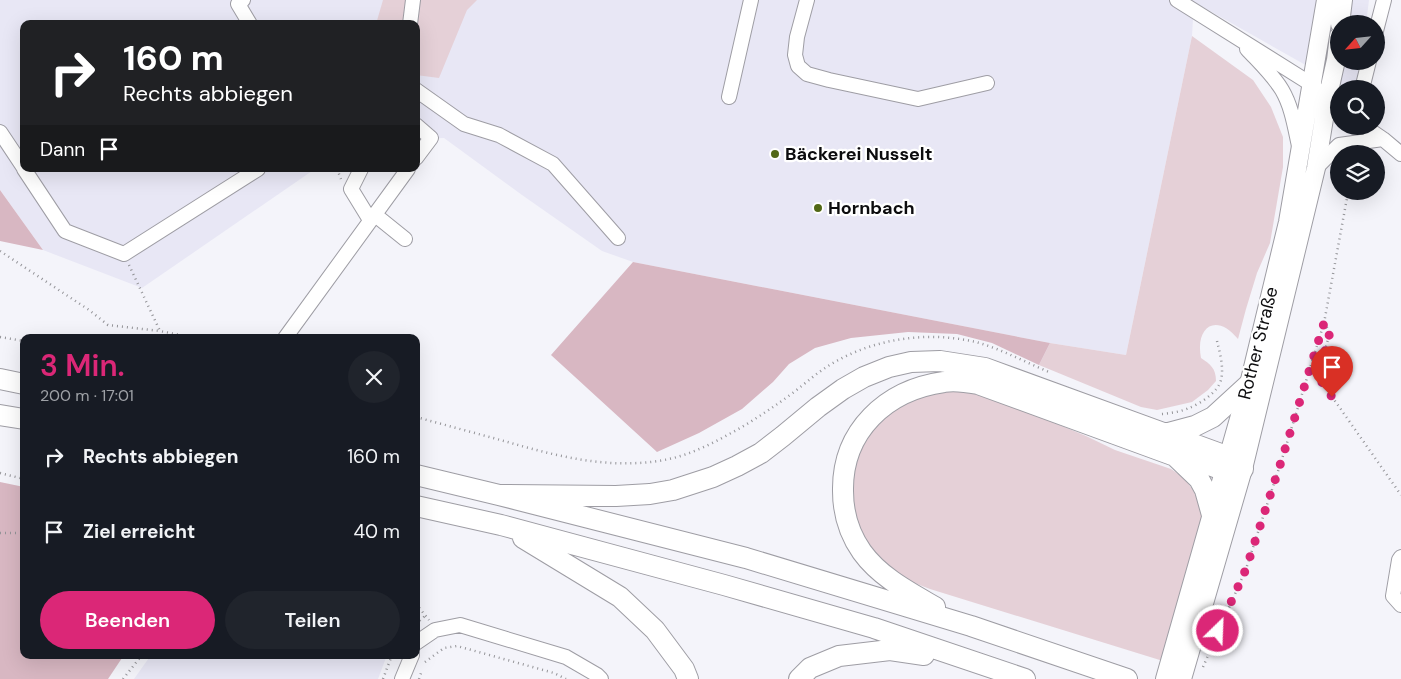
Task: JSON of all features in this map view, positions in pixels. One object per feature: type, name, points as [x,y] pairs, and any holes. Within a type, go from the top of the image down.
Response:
[{"type":"highway","points":[[499,495],[616,496],[650,494],[673,490],[704,480],[761,453],[843,389],[864,377],[888,367],[910,362],[940,361],[986,368],[1165,434],[1232,465]]},
{"type":"highway","points":[[0,379],[20,383]]},
{"type":"highway","points":[[971,626],[904,589],[880,571],[862,552],[849,528],[843,505],[842,483],[846,459],[854,440],[867,421],[885,405],[904,393],[922,386],[945,381],[962,381],[978,384],[1175,456],[1204,463],[1232,465]]},
{"type":"highway","points":[[1165,434],[1195,426],[1213,417],[1249,384]]},
{"type":"highway","points":[[0,414],[20,419]]},
{"type":"highway","points":[[1175,456],[1199,479],[1205,490],[1212,514]]},
{"type":"highway","points":[[420,476],[746,558],[971,626],[1124,678]]},
{"type":"highway","points":[[420,507],[502,525],[724,585],[874,628],[1025,679]]},
{"type":"highway","points":[[502,525],[620,597],[655,630],[684,669],[688,679]]},
{"type":"highway","points":[[799,679],[810,668],[839,656],[890,650],[973,662]]},
{"type":"main road","name":"Rother Straße","points":[[1182,679],[1288,222],[1310,84],[1326,0]]},
{"type":"main road","points":[[1341,15],[1343,0]]},
{"type":"main road","name":"Rother Straße","points":[[1164,679],[1212,514],[1232,465],[1330,115]]},
{"type":"street","points":[[243,0],[238,4],[248,20]]},
{"type":"street","points":[[410,20],[413,0]]},
{"type":"street","points":[[729,97],[751,0]]},
{"type":"street","points":[[807,0],[795,55],[798,66],[807,74],[918,99],[987,83]]},
{"type":"street","points":[[1177,0],[1310,84],[1330,101]]},
{"type":"street","points":[[1380,15],[1384,0]]},
{"type":"street","points":[[1230,32],[1272,75],[1284,92],[1291,111],[1300,152]]},
{"type":"street","points":[[420,93],[464,124],[499,135],[553,164],[618,238]]},
{"type":"street","points":[[420,128],[431,138],[420,153]]},
{"type":"street","points":[[0,132],[20,162]]},
{"type":"street","points":[[1377,135],[1401,154]]},
{"type":"street","points":[[1316,168],[1339,145],[1383,139]]},
{"type":"street","points":[[27,172],[65,231],[124,254],[253,172]]},
{"type":"street","points":[[359,172],[351,189],[372,217],[405,239]]},
{"type":"street","points":[[288,334],[406,172]]},
{"type":"street","points":[[1401,557],[1393,596],[1401,605]]},
{"type":"street","points":[[420,640],[435,630],[460,625],[566,657],[602,679]]},
{"type":"street","points":[[402,679],[410,659]]},
{"type":"path","points":[[1202,671],[1246,569],[1324,323],[1347,200]]},
{"type":"path","points":[[0,251],[89,310],[108,325],[175,334]]},
{"type":"path","points":[[124,254],[160,331]]},
{"type":"path","points":[[1324,323],[1330,332],[1321,366],[1321,381],[1401,495]]},
{"type":"path","points":[[0,337],[20,340]]},
{"type":"path","points":[[0,473],[20,478]]},
{"type":"path","points":[[0,533],[20,533]]},
{"type":"path","points":[[420,620],[426,614]]},
{"type":"path","points":[[419,679],[425,662],[444,648],[457,646],[554,673],[566,679]]},
{"type":"path","points":[[123,679],[139,659]]},
{"type":"path","points":[[383,679],[390,659]]},
{"type":"shaded area","points":[[0,0],[1369,0],[1367,15],[1330,15],[1330,70],[1359,70],[1357,80],[1332,80],[1194,2],[1192,36],[1126,355],[1050,343],[633,262],[602,251],[444,138],[420,139],[420,20],[20,20],[20,172],[311,172],[142,288],[43,250],[0,190]]},
{"type":"shaded area","points":[[383,0],[477,0],[467,10],[439,78],[420,76],[420,20],[377,20]]},
{"type":"shaded area","points":[[1192,36],[1253,80],[1271,107],[1283,137],[1283,167],[1270,243],[1257,273],[1238,339],[1222,326],[1215,325],[1204,331],[1200,347],[1201,358],[1212,367],[1216,381],[1208,390],[1192,402],[1157,410],[1141,407],[1039,365],[1050,343],[1126,355]]},
{"type":"shaded area","points":[[0,190],[43,250],[0,241]]},
{"type":"shaded area","points":[[633,262],[1050,343],[1039,365],[992,343],[957,334],[908,332],[851,338],[815,348],[789,364],[773,382],[742,409],[699,433],[657,452],[551,355]]},
{"type":"shaded area","points":[[940,391],[976,393],[1024,410],[1115,450],[1171,469],[1184,478],[1198,500],[1201,523],[1163,661],[930,589],[909,581],[873,554],[861,534],[850,506],[850,482],[863,439],[883,416],[903,403]]},
{"type":"shaded area","points":[[0,482],[20,486],[20,659],[121,659],[108,679],[0,679]]},
{"type":"shaded area","points":[[148,659],[386,659],[378,679],[134,679]]},
{"type":"place","name":"Bäckerei Nusselt","points":[[775,154]]},
{"type":"place","name":"Hornbach","points":[[818,208]]},
{"type":"route","points":[[1218,631],[1246,569],[1324,323],[1330,332],[1321,366],[1321,381],[1332,397]]}]
